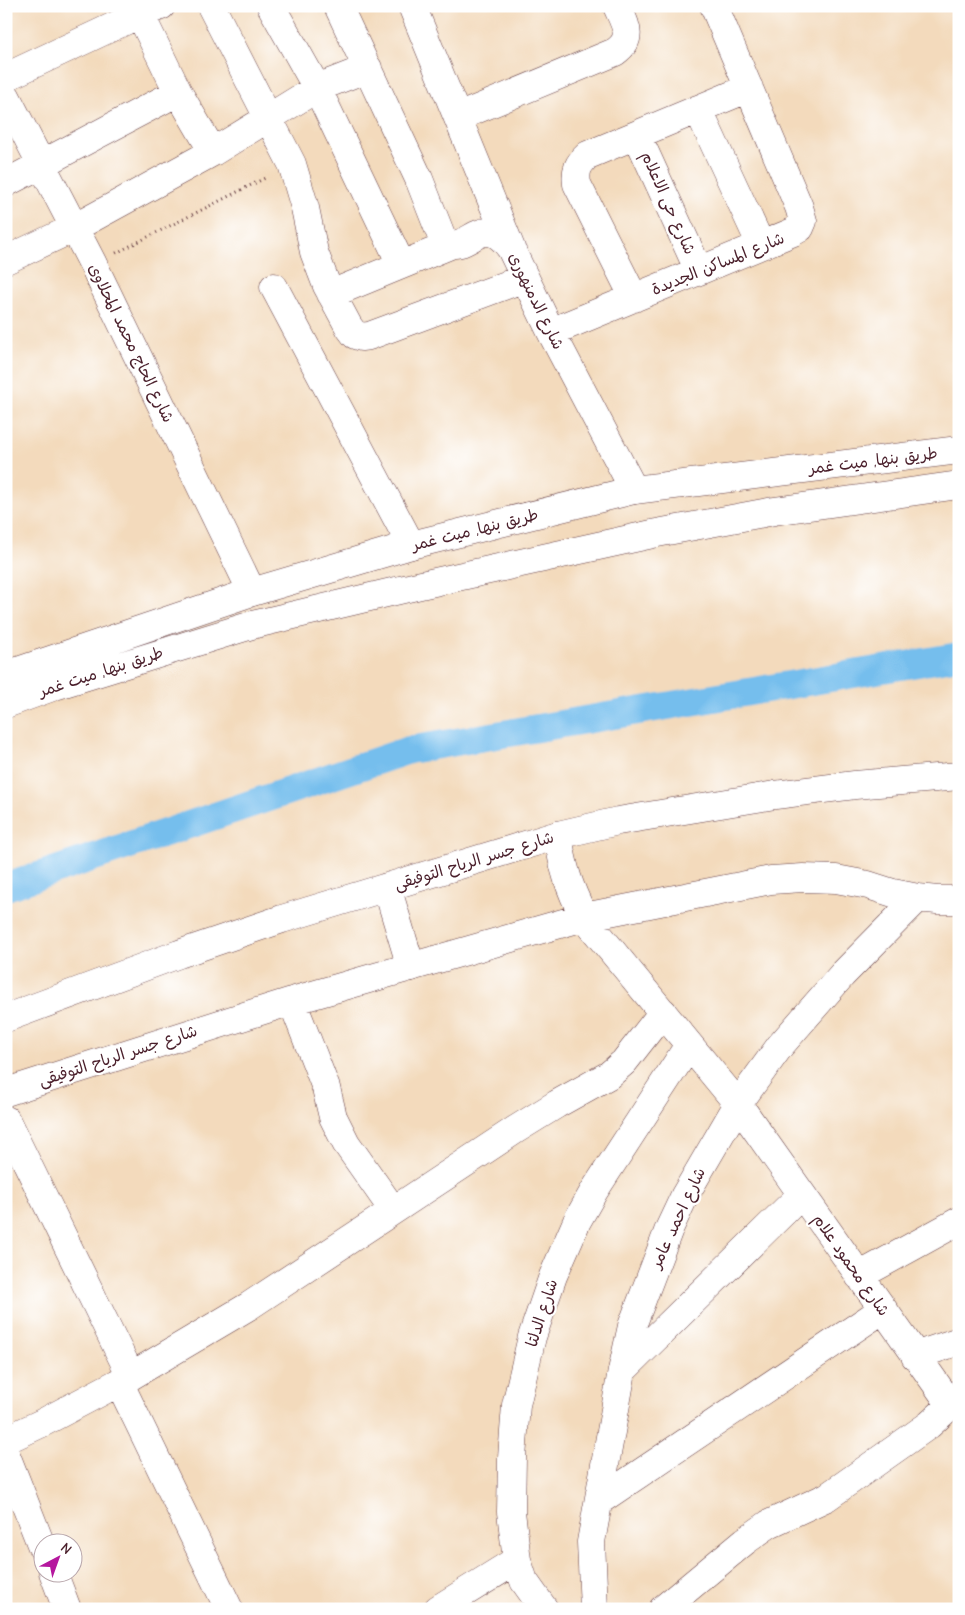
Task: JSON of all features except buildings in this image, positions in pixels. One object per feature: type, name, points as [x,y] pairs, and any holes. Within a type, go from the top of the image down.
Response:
[{"type":"main road","points":[[211,6],[292,164],[321,273],[355,335],[361,337],[368,336],[525,278]]},
{"type":"main road","points":[[271,6],[317,88],[402,264]]},
{"type":"main road","points":[[338,6],[420,179],[443,240],[450,245]]},
{"type":"main road","points":[[412,6],[511,249]]},
{"type":"main road","points":[[458,117],[615,52],[624,46],[627,36],[626,26],[617,6]]},
{"type":"main road","name":"شارع المساكن الجديدة","points":[[551,332],[800,228],[803,221],[714,6]]},
{"type":"main road","points":[[6,77],[151,10],[178,92],[214,152]]},
{"type":"main road","points":[[6,260],[74,228],[214,152],[317,88],[368,68]]},
{"type":"main road","points":[[634,298],[577,184],[576,173],[580,162],[588,156],[749,88]]},
{"type":"main road","points":[[6,183],[178,92]]},
{"type":"main road","name":"شارع الحاج محمد المحلاوى","points":[[6,96],[93,264],[252,592]]},
{"type":"main road","points":[[698,109],[762,245]]},
{"type":"main road","name":"شارع حى الاعلام","points":[[637,135],[699,271]]},
{"type":"main road","name":"شارع الدمنهورى","points":[[450,245],[481,233],[492,232],[504,239],[511,249],[551,332],[634,490]]},
{"type":"main road","points":[[331,294],[450,245]]},
{"type":"main road","points":[[274,287],[411,545],[421,585]]},
{"type":"main road","name":"طريق بنها, ميت غمر","points":[[6,675],[252,592],[411,545],[634,490],[959,450]]},
{"type":"main road","name":"طريق بنها, ميت غمر","points":[[6,704],[55,686],[252,625],[421,585],[656,533],[774,511],[959,485]]},
{"type":"main road","name":"شارع جسر الرياح التوفيقى","points":[[6,1018],[179,954],[282,919],[558,835],[618,820],[776,795],[855,785],[959,776]]},
{"type":"main road","name":"شارع محمود علام","points":[[558,835],[562,864],[571,892],[584,917],[738,1104],[882,1310],[955,1410],[929,1425],[827,1497],[769,1524],[745,1541],[663,1609]]},
{"type":"main road","name":"شارع جسر الرياح التوفيقى","points":[[6,1092],[292,1001],[584,917],[771,880],[803,878],[868,885],[918,898],[959,900]]},
{"type":"main road","points":[[387,887],[411,966]]},
{"type":"main road","name":"شارع احمد عامر","points":[[594,1609],[592,1542],[622,1371],[632,1326],[669,1229],[685,1196],[738,1104],[780,1046],[842,975],[918,898]]},
{"type":"main road","points":[[292,1001],[326,1088],[333,1117],[346,1143],[393,1210]]},
{"type":"main road","points":[[6,1440],[125,1379],[250,1306],[548,1109],[609,1076],[624,1062],[663,1012]]},
{"type":"main road","name":"شارع الدلتا","points":[[544,1609],[524,1581],[517,1560],[511,1512],[512,1458],[516,1405],[532,1337],[553,1276],[577,1221],[594,1191],[689,1045]]},
{"type":"main road","points":[[6,1120],[229,1609]]},
{"type":"main road","points":[[622,1371],[801,1195]]},
{"type":"main road","points":[[859,1276],[959,1221]]},
{"type":"main road","points":[[599,1501],[882,1310]]},
{"type":"main road","points":[[915,1356],[959,1341]]},
{"type":"main road","points":[[6,1455],[36,1532]]},
{"type":"main road","points":[[438,1609],[464,1601],[517,1560]]},
{"type":"main road","points":[[56,1582],[67,1609]]},
{"type":"path","points":[[93,264],[292,164]]},
{"type":"waterway","points":[[6,887],[409,750],[959,656]]}]
